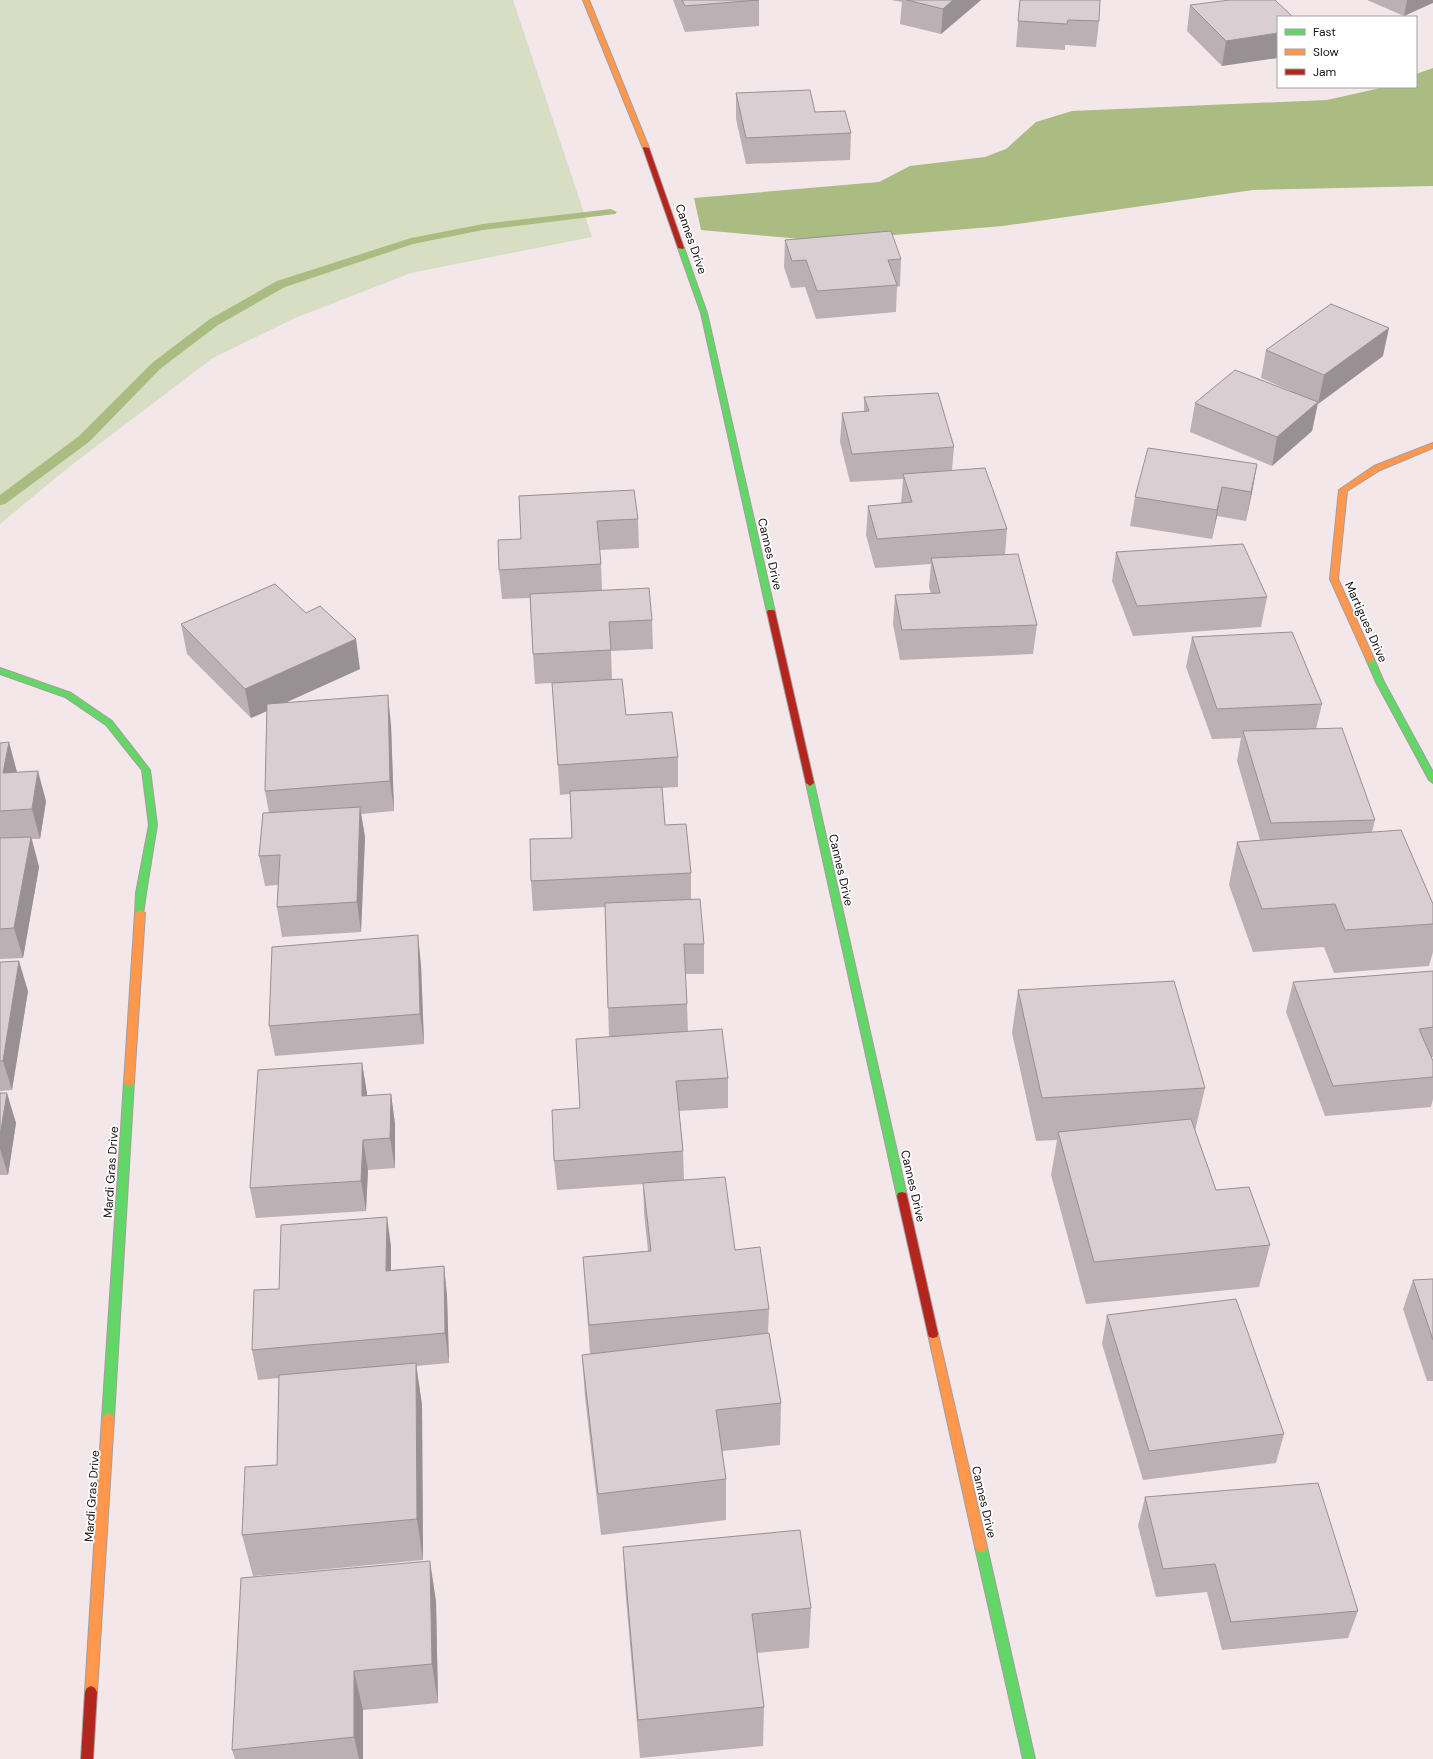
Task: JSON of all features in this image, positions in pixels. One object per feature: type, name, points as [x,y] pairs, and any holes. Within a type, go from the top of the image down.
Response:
[{"type":"street","name":"Cannes Drive","points":[[586,0],[651,162],[704,313],[1029,1759]]},
{"type":"street","name":"Martigues Drive","points":[[1433,445],[1377,468],[1343,490],[1334,579],[1380,682],[1433,780]]},
{"type":"street","name":"Mardi Gras Drive","points":[[0,671],[68,695],[109,722],[146,770],[152,825],[141,893],[88,1759]]},
{"type":"shaded area","points":[[0,0],[513,0],[592,237],[411,273],[295,318],[213,358],[69,467],[0,524]]},
{"type":"shaded area","points":[[1433,68],[1433,186],[1253,190],[1003,226],[822,241],[701,230],[694,198],[879,182],[910,166],[985,157],[1006,149],[1036,122],[1072,111],[1327,100],[1381,88],[1417,88],[1417,74]]},
{"type":"building","points":[[682,0],[759,0],[685,6]]},
{"type":"building","points":[[907,0],[953,0],[943,9]]},
{"type":"building","points":[[1020,0],[1100,0],[1099,21],[1068,20],[1067,24],[1018,21]]},
{"type":"building","points":[[1230,0],[1275,0],[1292,16],[1277,16],[1277,33],[1226,41],[1190,5]]},
{"type":"building","points":[[810,90],[815,112],[845,111],[851,133],[746,138],[736,93]]},
{"type":"building","points":[[891,231],[901,259],[888,260],[897,285],[817,291],[806,260],[792,261],[785,240]]},
{"type":"building","points":[[1331,304],[1389,328],[1324,375],[1266,350]]},
{"type":"building","points":[[1235,370],[1318,402],[1277,437],[1195,403]]},
{"type":"building","points":[[938,393],[954,447],[852,454],[842,413],[869,411],[864,397]]},
{"type":"building","points":[[1148,448],[1257,464],[1251,492],[1222,487],[1217,510],[1135,497]]},
{"type":"building","points":[[985,468],[1007,529],[877,539],[868,506],[912,502],[903,474]]},
{"type":"building","points":[[634,490],[638,519],[597,521],[601,564],[499,570],[498,540],[521,539],[519,496]]},
{"type":"building","points":[[1243,544],[1267,597],[1137,606],[1116,552]]},
{"type":"building","points":[[1018,554],[1037,625],[902,630],[895,595],[940,593],[931,558]]},
{"type":"building","points":[[275,584],[306,613],[320,606],[356,639],[245,689],[181,624]]},
{"type":"building","points":[[649,588],[652,620],[609,622],[611,650],[533,654],[530,594]]},
{"type":"building","points":[[1292,632],[1322,704],[1217,709],[1192,637]]},
{"type":"building","points":[[622,679],[626,715],[672,712],[678,757],[558,765],[552,683]]},
{"type":"building","points":[[388,695],[390,781],[265,791],[267,704]]},
{"type":"building","points":[[1342,728],[1375,820],[1271,823],[1243,731]]},
{"type":"building","points":[[9,742],[3,773],[38,771],[32,809],[0,811],[0,743]]},
{"type":"building","points":[[662,787],[665,825],[686,824],[691,873],[531,881],[530,839],[572,838],[570,791]]},
{"type":"building","points":[[360,807],[357,902],[277,907],[280,855],[259,856],[263,813]]},
{"type":"building","points":[[1401,830],[1433,904],[1433,924],[1345,930],[1335,904],[1262,909],[1237,842]]},
{"type":"building","points":[[31,837],[14,928],[0,929],[0,838]]},
{"type":"building","points":[[700,899],[704,944],[684,944],[687,1004],[608,1008],[605,903]]},
{"type":"building","points":[[418,935],[420,1014],[269,1026],[272,947]]},
{"type":"building","points":[[19,961],[3,1061],[0,1061],[0,962]]},
{"type":"building","points":[[1433,971],[1433,1027],[1419,1029],[1433,1061],[1433,1077],[1333,1086],[1293,982]]},
{"type":"building","points":[[1174,981],[1205,1088],[1042,1098],[1018,990]]},
{"type":"building","points":[[722,1029],[728,1078],[676,1081],[683,1151],[554,1161],[552,1110],[580,1108],[576,1039]]},
{"type":"building","points":[[362,1063],[362,1096],[391,1094],[390,1138],[363,1140],[361,1181],[250,1188],[258,1070]]},
{"type":"building","points":[[0,1093],[7,1093],[0,1136]]},
{"type":"building","points":[[1191,1119],[1216,1190],[1249,1187],[1270,1245],[1094,1262],[1058,1132]]},
{"type":"building","points":[[725,1177],[735,1250],[760,1247],[769,1309],[589,1325],[583,1257],[651,1251],[643,1183]]},
{"type":"building","points":[[387,1217],[386,1271],[444,1266],[445,1333],[252,1350],[254,1290],[279,1289],[281,1225]]},
{"type":"building","points":[[1433,1279],[1433,1340],[1413,1280]]},
{"type":"building","points":[[1236,1299],[1284,1434],[1149,1451],[1107,1315]]},
{"type":"building","points":[[769,1333],[781,1403],[716,1410],[726,1479],[598,1494],[582,1355]]},
{"type":"building","points":[[416,1363],[417,1519],[242,1535],[245,1467],[277,1465],[279,1375]]},
{"type":"building","points":[[1318,1483],[1358,1611],[1231,1622],[1215,1564],[1163,1569],[1145,1497]]},
{"type":"building","points":[[800,1530],[811,1608],[752,1614],[764,1707],[638,1720],[623,1547]]},
{"type":"building","points":[[430,1561],[432,1664],[354,1671],[354,1737],[232,1750],[241,1578]]},
{"type":"waterway","points":[[0,501],[84,439],[156,366],[214,322],[281,284],[411,241],[483,227],[611,212]]},
{"type":"traffic: fast","points":[[681,248],[704,313],[771,612]]},
{"type":"traffic: fast","points":[[1370,659],[1380,682],[1433,780]]},
{"type":"traffic: fast","points":[[0,671],[68,695],[109,723],[146,770],[153,825],[141,893],[140,913]]},
{"type":"traffic: fast","points":[[810,783],[902,1196]]},
{"type":"traffic: fast","points":[[108,1418],[129,1082]]},
{"type":"traffic: fast","points":[[981,1547],[1029,1759]]},
{"type":"traffic: slow","points":[[586,0],[646,148]]},
{"type":"traffic: slow","points":[[1370,659],[1334,579],[1343,490],[1377,468],[1433,445]]},
{"type":"traffic: slow","points":[[129,1082],[140,913]]},
{"type":"traffic: slow","points":[[933,1334],[981,1547]]},
{"type":"traffic: slow","points":[[91,1692],[108,1418]]},
{"type":"traffic: jam","points":[[646,148],[681,248]]},
{"type":"traffic: jam","points":[[771,612],[810,783]]},
{"type":"traffic: jam","points":[[902,1196],[933,1334]]},
{"type":"traffic: jam","points":[[87,1759],[91,1692]]}]
